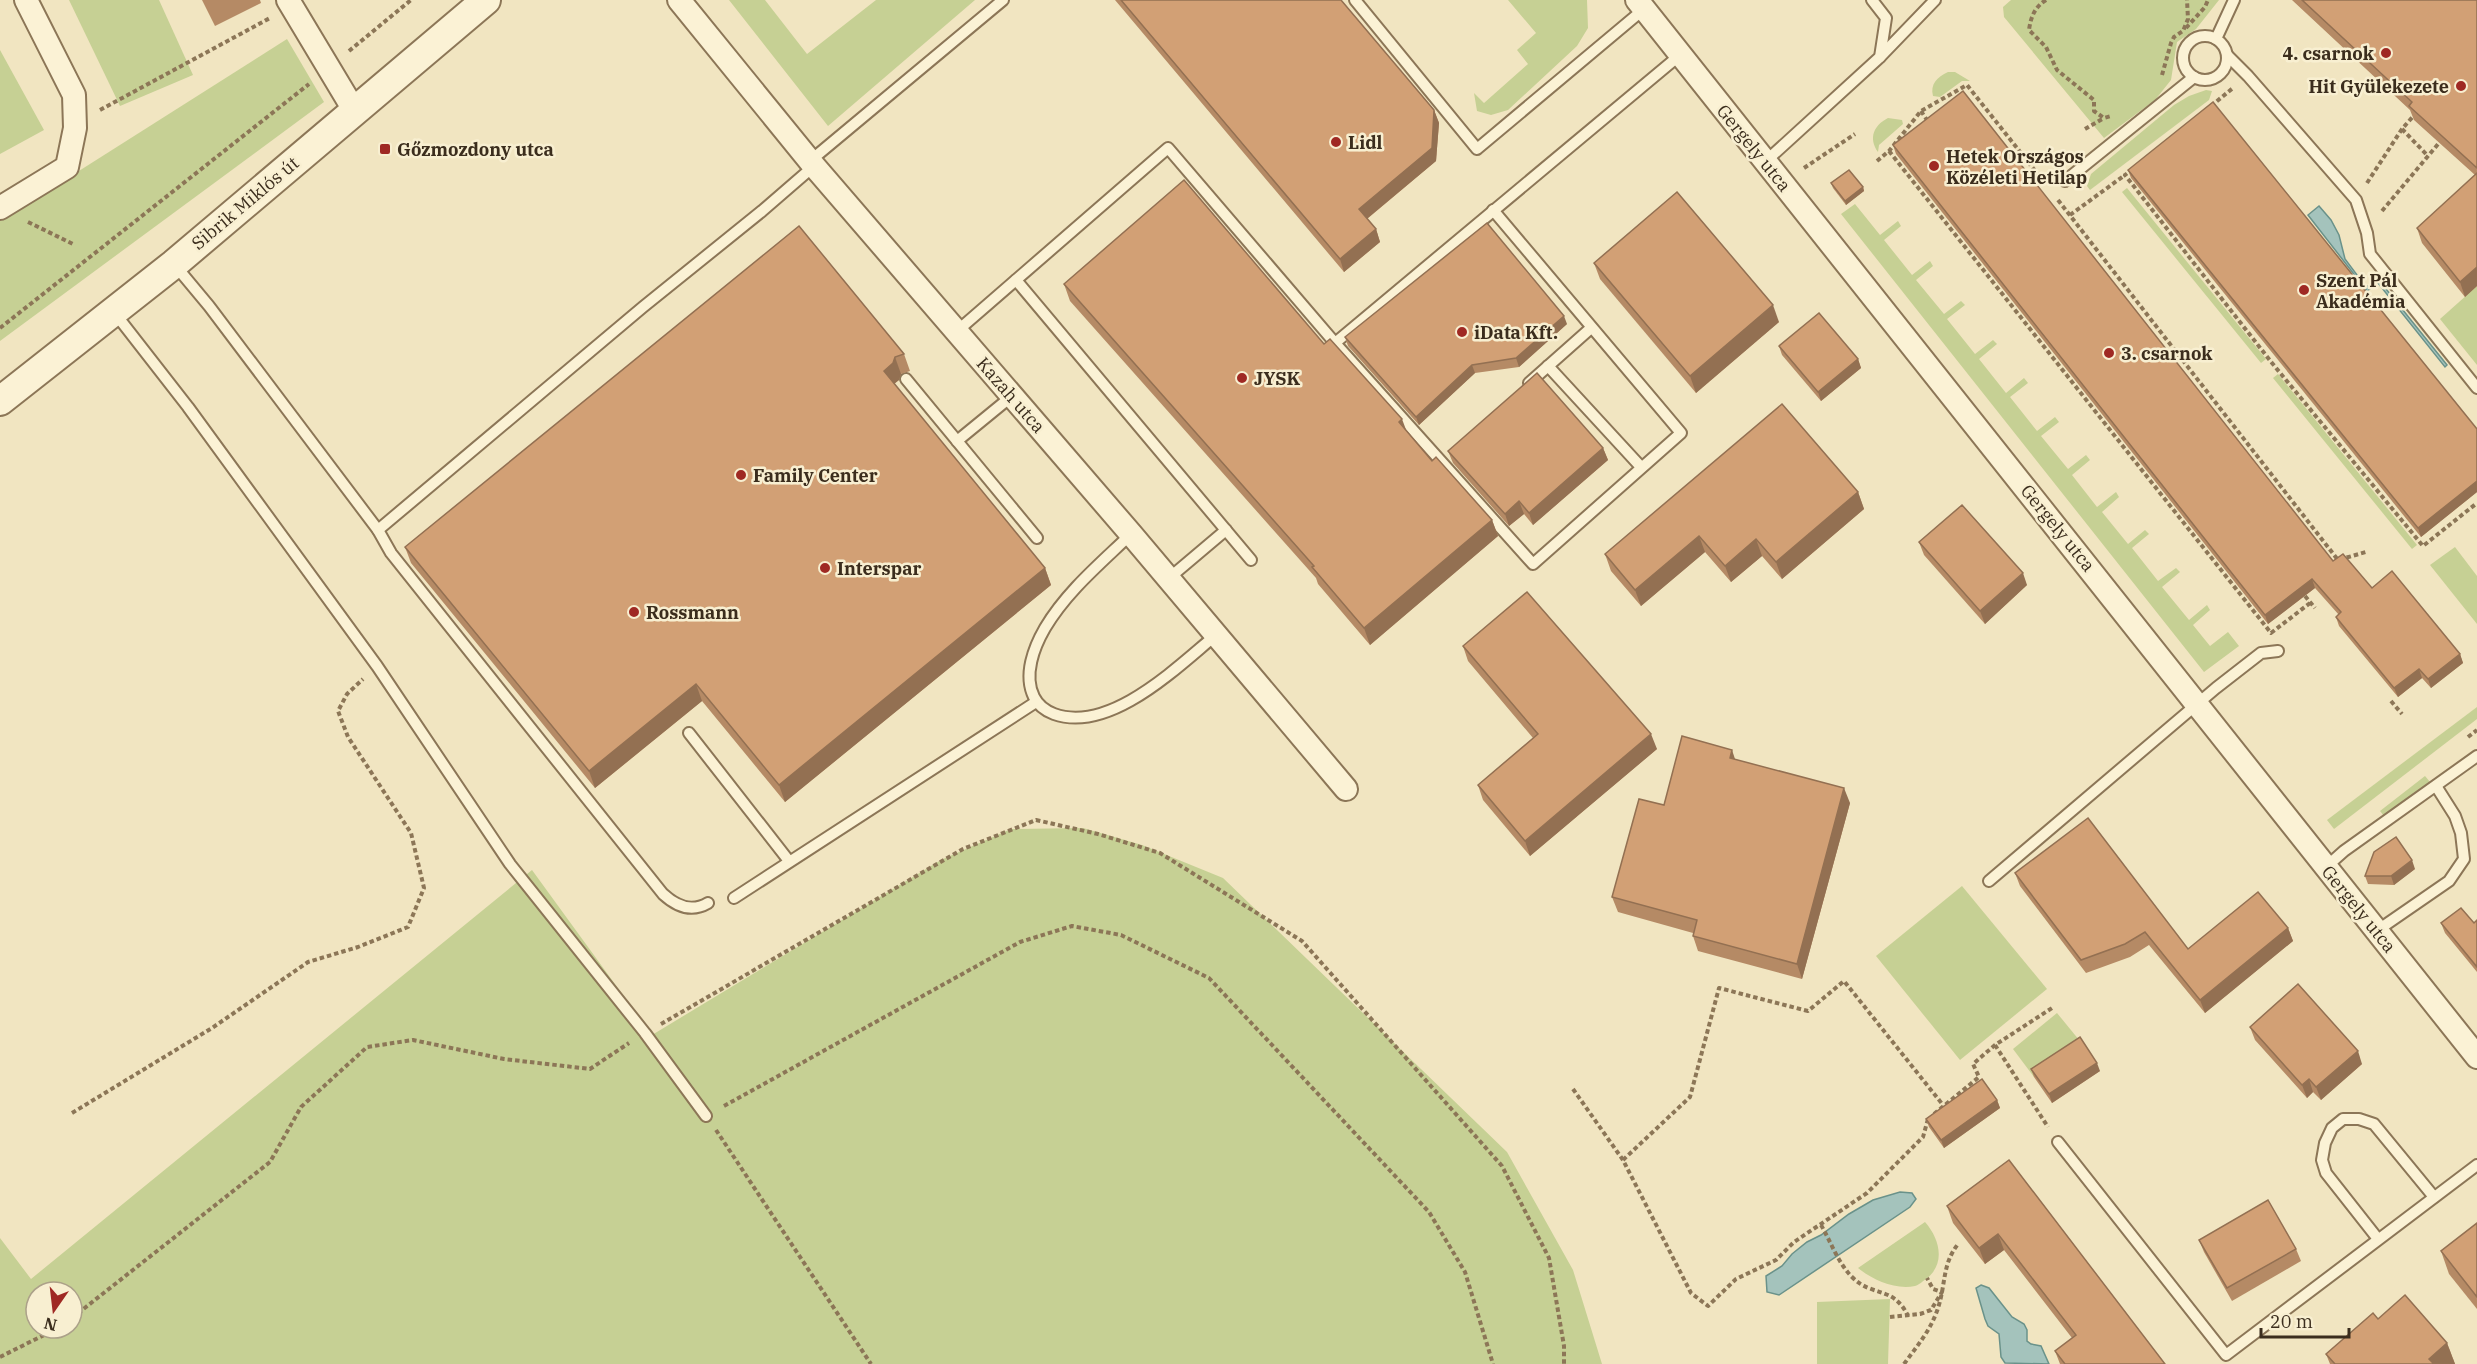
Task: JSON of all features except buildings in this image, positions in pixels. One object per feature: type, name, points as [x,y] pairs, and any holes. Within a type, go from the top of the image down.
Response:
[{"type":"street","points":[[1,208],[67,167],[75,123],[74,95],[26,0]]},
{"type":"street","name":"Sibrik Miklós út","points":[[0,401],[174,264],[486,0]]},
{"type":"street","name":"Kazah utca","points":[[679,0],[812,163],[1131,534],[1346,789]]},
{"type":"street","points":[[290,3],[354,110]]},
{"type":"street","name":"Gergely utca","points":[[1640,5],[2477,1056]]},
{"type":"lane","points":[[378,530],[643,307],[753,218],[812,163],[1003,0]]},
{"type":"lane","points":[[1355,0],[1477,149],[1640,5]]},
{"type":"lane","points":[[1872,0],[1886,18],[1881,57]]},
{"type":"lane","points":[[1765,162],[1881,57],[1935,0]]},
{"type":"lane","points":[[2216,39],[2234,0]]},
{"type":"lane","points":[[2202,36],[2216,39],[2225,48],[2227,55],[2225,68],[2215,78],[2201,80],[2194,77],[2184,66],[2188,44],[2202,36]]},
{"type":"lane","points":[[1335,343],[1680,55]]},
{"type":"lane","points":[[2227,55],[2356,200],[2367,233],[2370,254],[2477,388]]},
{"type":"lane","points":[[2065,181],[2194,77]]},
{"type":"lane","points":[[956,332],[1168,148],[1335,343],[1533,564],[1681,433],[1493,210]]},
{"type":"lane","points":[[174,264],[209,306],[378,530],[391,553],[663,894],[671,902],[690,908],[708,903]]},
{"type":"lane","points":[[1016,280],[1251,560]]},
{"type":"lane","points":[[113,312],[188,407],[377,666],[510,864],[645,1033],[706,1116]]},
{"type":"lane","points":[[1521,390],[1592,328]]},
{"type":"lane","points":[[1548,366],[1641,467]]},
{"type":"lane","points":[[906,379],[1037,538]]},
{"type":"lane","points":[[957,441],[1012,396]]},
{"type":"lane","points":[[1441,460],[1450,453]]},
{"type":"lane","points":[[1168,579],[1226,530]]},
{"type":"lane","points":[[1131,534],[1080,583],[1057,610],[1045,629],[1031,664],[1029,680],[1036,702],[1051,712],[1068,717],[1096,714],[1117,707],[1160,681],[1216,635]]},
{"type":"lane","points":[[1989,881],[2198,703],[2261,653],[2278,651]]},
{"type":"lane","points":[[734,898],[1036,702]]},
{"type":"lane","points":[[689,733],[789,861]]},
{"type":"lane","points":[[2326,867],[2344,851],[2477,756]]},
{"type":"lane","points":[[2378,930],[2449,881],[2464,859],[2461,833],[2455,816],[2436,786]]},
{"type":"lane","points":[[2378,1239],[2326,1173],[2322,1160],[2325,1143],[2332,1128],[2343,1119],[2359,1119],[2374,1124],[2434,1197]]},
{"type":"lane","points":[[2058,1142],[2226,1359],[2378,1239],[2477,1165]]},
{"type":"path","points":[[0,327],[329,68],[411,0]]},
{"type":"path","points":[[2046,0],[2039,4],[2031,17],[2029,30],[2046,47],[2056,70],[2094,100],[2094,111],[2104,118]]},
{"type":"path","points":[[2183,31],[2188,19],[2187,0]]},
{"type":"path","points":[[2159,80],[2164,73],[2174,37],[2183,31],[2205,7],[2208,0]]},
{"type":"path","points":[[75,123],[290,3]]},
{"type":"path","points":[[2205,111],[2248,76]]},
{"type":"path","points":[[1877,161],[1889,151],[1921,111],[1967,84],[2048,187]]},
{"type":"path","points":[[1921,111],[1932,127]]},
{"type":"path","points":[[2356,200],[2402,129],[2417,112]]},
{"type":"path","points":[[2085,129],[2104,118],[2118,114]]},
{"type":"path","points":[[2402,129],[2428,156]]},
{"type":"path","points":[[1802,169],[1855,134]]},
{"type":"path","points":[[2367,233],[2385,206],[2439,143]]},
{"type":"path","points":[[1889,151],[2271,633],[2310,603]]},
{"type":"path","points":[[2070,215],[2134,168]]},
{"type":"path","points":[[2125,175],[2423,546],[2477,503]]},
{"type":"path","points":[[2055,196],[2338,560],[2366,552]]},
{"type":"path","points":[[1,208],[73,244]]},
{"type":"path","points":[[2080,245],[2088,238]]},
{"type":"path","points":[[2305,596],[2315,608]]},
{"type":"path","points":[[72,1113],[212,1028],[308,962],[408,927],[424,888],[411,833],[348,737],[338,711],[347,694],[377,666]]},
{"type":"path","points":[[2391,701],[2403,714]]},
{"type":"path","points":[[84,1309],[270,1162],[301,1107],[367,1047],[413,1040],[504,1059],[590,1069],[645,1033],[963,849],[1036,820],[1098,834],[1160,853],[1302,941],[1502,1166],[1549,1258],[1564,1346],[1564,1364]]},
{"type":"path","points":[[871,1364],[706,1116],[1020,942],[1072,926],[1121,935],[1209,978],[1429,1212],[1465,1272],[1494,1364]]},
{"type":"path","points":[[1623,1160],[1690,1097],[1719,988],[1808,1011],[1844,981],[1943,1105]]},
{"type":"path","points":[[1573,1089],[1623,1160],[1691,1293],[1708,1306],[1736,1279],[1776,1260],[1794,1242],[1822,1227],[1867,1193],[1923,1137],[1928,1119],[1979,1077],[1973,1064],[1995,1045],[2052,1008]]},
{"type":"path","points":[[1995,1045],[2058,1142]]},
{"type":"path","points":[[1822,1227],[1852,1277],[1865,1287],[1888,1294],[1901,1302],[1908,1316]]},
{"type":"path","points":[[1904,1364],[1931,1327],[1942,1292],[1949,1255],[1959,1243]]},
{"type":"path","points":[[1927,1278],[1933,1289],[1942,1292]]},
{"type":"path","points":[[1890,1317],[1908,1316],[1931,1310],[1942,1292]]},
{"type":"path","points":[[0,1357],[34,1340]]},
{"type":"green space","points":[[69,0],[159,0],[193,75],[120,106]]},
{"type":"green space","points":[[729,0],[765,0],[807,54],[876,0],[975,0],[828,126]]},
{"type":"green space","points":[[1508,0],[1587,0],[1588,28],[1577,46],[1508,110],[1491,115],[1477,111],[1474,93],[1484,103],[1528,64],[1517,50],[1536,33]]},
{"type":"green space","points":[[2011,0],[2219,0],[2196,29],[2177,42],[2171,80],[2155,100],[2104,138],[2004,17],[2003,7]]},
{"type":"green space","points":[[287,39],[324,102],[0,341],[0,221]]},
{"type":"green space","points":[[0,50],[44,130],[0,154]]},
{"type":"green space","points":[[1948,72],[1955,72],[1970,81],[1962,81],[1940,97],[1933,96],[1935,81]]},
{"type":"green space","points":[[2206,90],[2212,91],[2209,100],[2090,190],[2087,186],[2091,174],[2174,105]]},
{"type":"green space","points":[[1888,118],[1902,120],[1903,124],[1879,145],[1878,152],[1873,142],[1874,132],[1879,124]]},
{"type":"green space","points":[[2127,188],[2266,359],[2261,363],[2122,192]]},
{"type":"green space","points":[[1855,204],[1880,235],[1898,221],[1901,226],[1884,240],[1912,275],[1930,261],[1933,266],[1916,280],[1944,314],[1961,301],[1965,305],[1947,319],[1975,354],[1993,340],[1997,344],[1979,359],[2006,393],[2024,378],[2028,383],[2010,397],[2037,431],[2055,417],[2059,422],[2041,436],[2068,469],[2086,455],[2090,460],[2072,475],[2097,507],[2116,492],[2119,497],[2102,512],[2128,544],[2145,530],[2149,534],[2132,548],[2158,581],[2176,568],[2180,572],[2162,587],[2189,620],[2207,605],[2210,610],[2193,625],[2210,646],[2228,632],[2239,646],[2204,672],[1841,214]]},
{"type":"green space","points":[[2477,286],[2477,365],[2440,319]]},
{"type":"green space","points":[[2278,374],[2417,545],[2412,549],[2273,378]]},
{"type":"green space","points":[[2455,547],[2477,576],[2477,624],[2430,565]]},
{"type":"green space","points":[[2477,707],[2477,719],[2334,829],[2327,820]]},
{"type":"green space","points":[[2425,776],[2430,782],[2384,816],[2380,811]]},
{"type":"green space","points":[[1083,828],[1142,845],[1223,878],[1507,1152],[1573,1270],[1602,1364],[0,1364],[0,1238],[31,1279],[532,870],[652,1035],[941,860],[1011,829]]},
{"type":"green space","points":[[1962,886],[2047,989],[1960,1060],[1876,956]]},
{"type":"green space","points":[[2057,1013],[2084,1046],[2034,1077],[2013,1049]]},
{"type":"green space","points":[[1925,1222],[1934,1236],[1939,1251],[1932,1273],[1919,1284],[1907,1287],[1892,1285],[1877,1280],[1858,1268]]},
{"type":"green space","points":[[1890,1299],[1888,1364],[1817,1364],[1817,1302]]},
{"type":"water","points":[[2319,206],[2331,220],[2339,235],[2345,259],[2366,287],[2378,279],[2447,365],[2445,367],[2378,283],[2367,291],[2308,215]]},
{"type":"water","points":[[1900,1192],[1912,1193],[1916,1199],[1910,1207],[1779,1295],[1767,1292],[1766,1276],[1782,1266],[1807,1242],[1873,1200]]},
{"type":"water","points":[[1981,1285],[1989,1288],[2012,1317],[2024,1324],[2027,1330],[2027,1341],[2041,1346],[2049,1364],[2005,1363],[2001,1357],[1999,1334],[1988,1326],[1985,1319],[1976,1288]]},
{"type":"place","name":"4. csarnok","points":[[2386,53]]},
{"type":"place","name":"Hit Gyülekezete","points":[[2461,86]]},
{"type":"place","name":"Lidl","points":[[1336,142]]},
{"type":"place","name":"Gőzmozdony utca","points":[[385,149]]},
{"type":"place","name":"Hetek Országos Közéleti Hetilap","points":[[1934,166]]},
{"type":"place","name":"Szent Pál Akadémia","points":[[2304,290]]},
{"type":"place","name":"iData Kft.","points":[[1462,332]]},
{"type":"place","name":"3. csarnok","points":[[2109,353]]},
{"type":"place","name":"JYSK","points":[[1242,378]]},
{"type":"place","name":"Family Center","points":[[741,475]]},
{"type":"place","name":"Interspar","points":[[825,568]]},
{"type":"place","name":"Rossmann","points":[[634,612]]}]
